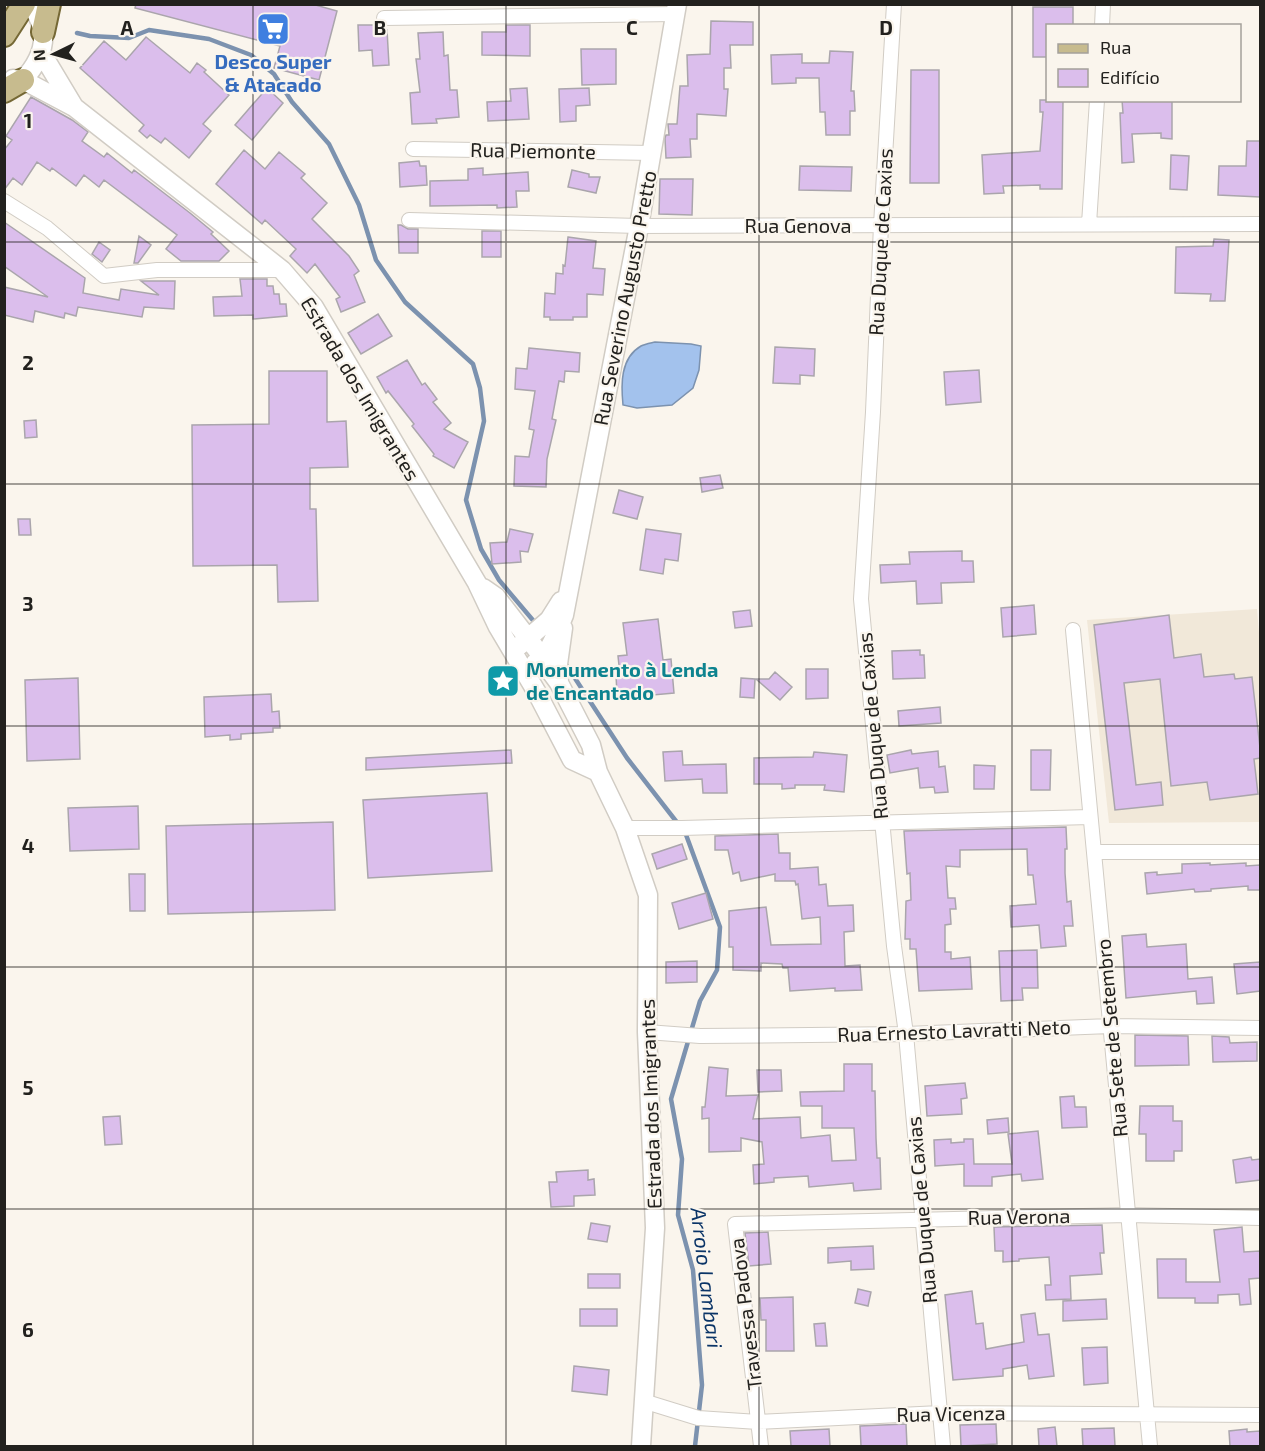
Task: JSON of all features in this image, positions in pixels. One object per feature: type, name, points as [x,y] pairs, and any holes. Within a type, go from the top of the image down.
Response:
[{"type":"main road","points":[[4,35],[24,4]]},
{"type":"main road","points":[[42,42],[50,4]]},
{"type":"street","name":"Estrada dos Imigrantes","points":[[32,4],[42,42],[74,107]]},
{"type":"street","name":"Rua Duque de Caxias","points":[[894,4],[861,599],[894,945],[906,1034],[943,1446]]},
{"type":"street","points":[[1102,24],[1103,4]]},
{"type":"street","points":[[384,18],[676,9]]},
{"type":"street","name":"Rua Severino Augusto Pretto","points":[[558,628],[569,590],[653,153],[676,9]]},
{"type":"street","points":[[11,83],[35,68],[42,42]]},
{"type":"street","name":"Estrada dos Imigrantes","points":[[11,83],[74,107],[282,270],[314,307],[477,583],[498,627],[524,669],[572,760],[598,772]]},
{"type":"street","points":[[1089,224],[1097,102]]},
{"type":"street","name":"Rua Piemonte","points":[[413,149],[653,153]]},
{"type":"street","points":[[4,201],[47,228],[104,276],[157,270],[282,270]]},
{"type":"street","name":"Rua Genova","points":[[409,220],[639,226],[1260,224]]},
{"type":"street","name":"Estrada dos Imigrantes","points":[[477,583],[496,597],[537,650],[548,659],[591,745],[598,772],[625,828],[648,896],[647,1032],[655,1228],[641,1446]]},
{"type":"street","points":[[512,651],[529,637],[558,628]]},
{"type":"street","points":[[524,669],[548,659],[558,628]]},
{"type":"street","name":"Rua Sete de Setembro","points":[[1073,630],[1150,1446]]},
{"type":"street","points":[[625,828],[1090,817]]},
{"type":"street","points":[[1094,852],[1260,852]]},
{"type":"street","name":"Rua Ernesto Lavratti Neto","points":[[647,1032],[700,1036],[906,1034],[1110,1026],[1260,1028]]},
{"type":"street","name":"Rua Verona","points":[[777,1224],[922,1218],[1128,1215],[1260,1218]]},
{"type":"street","name":"Travessa Padova","points":[[761,1446],[735,1224],[777,1224]]},
{"type":"street","name":"Rua Vicenza","points":[[644,1401],[698,1418],[758,1422],[940,1413],[1260,1415]]},
{"type":"shaded area","points":[[1257,609],[1260,645],[1260,822],[1109,823],[1087,620]]},
{"type":"water","points":[[655,342],[701,346],[699,370],[693,388],[672,405],[637,408],[623,405],[623,372],[629,357],[641,346]]},
{"type":"building","name":"Desco Super & Atacado","points":[[136,4],[312,4],[337,11],[319,80],[274,68],[280,46],[135,8]]},
{"type":"building","points":[[1033,7],[1073,7],[1073,24],[1046,24],[1046,57],[1033,57]]},
{"type":"building","points":[[711,21],[753,22],[753,45],[730,45],[731,68],[724,68],[724,89],[728,89],[726,116],[697,114],[697,139],[690,139],[691,157],[666,158],[665,138],[669,135],[668,124],[677,124],[680,86],[688,86],[687,55],[710,54]]},
{"type":"building","points":[[358,25],[378,25],[381,26],[382,31],[387,30],[389,65],[373,66],[372,50],[359,51]]},
{"type":"building","points":[[506,25],[530,25],[530,56],[482,55],[482,32],[506,32]]},
{"type":"building","points":[[443,32],[444,56],[448,55],[450,90],[457,90],[459,117],[436,119],[437,123],[412,124],[410,93],[420,92],[416,59],[420,59],[418,33]]},
{"type":"building","points":[[146,37],[190,73],[197,63],[229,95],[203,124],[211,131],[189,158],[165,138],[161,143],[150,135],[147,138],[139,131],[144,125],[80,68],[104,41],[126,60]]},
{"type":"building","points":[[581,49],[616,49],[616,84],[582,85]]},
{"type":"building","points":[[830,51],[853,52],[851,91],[854,91],[855,111],[850,111],[850,135],[826,135],[825,112],[820,112],[819,78],[796,78],[796,83],[772,84],[771,55],[802,54],[802,63],[829,63]]},
{"type":"building","points":[[911,70],[939,70],[939,183],[910,183]]},
{"type":"building","points":[[267,88],[283,103],[252,140],[235,125]]},
{"type":"building","points":[[527,88],[529,119],[488,121],[487,102],[511,101],[510,89]]},
{"type":"building","points":[[589,88],[590,105],[576,106],[576,121],[560,122],[559,89]]},
{"type":"building","points":[[31,97],[72,120],[88,132],[82,141],[104,157],[107,153],[132,173],[134,170],[213,232],[211,234],[229,251],[219,261],[181,261],[166,249],[177,235],[104,180],[99,187],[84,175],[76,186],[52,168],[50,171],[37,162],[22,185],[13,178],[4,190],[4,150],[12,140],[6,136]]},
{"type":"building","points":[[1040,100],[1063,102],[1062,189],[1040,189],[1040,185],[1003,186],[1004,193],[984,194],[982,155],[1040,151],[1043,112],[1040,112]]},
{"type":"building","points":[[1122,102],[1172,102],[1172,139],[1161,138],[1161,133],[1132,134],[1134,162],[1122,163],[1120,113],[1123,113]]},
{"type":"building","points":[[1247,141],[1260,141],[1260,197],[1218,195],[1219,166],[1246,166]]},
{"type":"building","points":[[244,150],[265,169],[279,152],[305,174],[301,178],[327,203],[312,219],[349,256],[359,271],[354,275],[365,302],[341,312],[336,299],[340,297],[315,264],[307,273],[290,256],[296,249],[265,220],[262,224],[216,184]]},
{"type":"building","points":[[1171,155],[1189,156],[1187,190],[1170,189]]},
{"type":"building","points":[[419,161],[420,166],[426,166],[427,185],[400,187],[399,163]]},
{"type":"building","points":[[800,166],[852,167],[851,191],[799,190]]},
{"type":"building","points":[[483,168],[483,175],[528,172],[529,191],[516,191],[517,207],[430,206],[430,181],[468,180],[468,169]]},
{"type":"building","points":[[572,170],[589,174],[589,177],[600,177],[596,193],[568,187]]},
{"type":"building","points":[[660,179],[693,179],[692,215],[659,214]]},
{"type":"building","points":[[4,222],[85,278],[83,293],[119,300],[121,289],[159,295],[141,281],[175,281],[174,309],[144,307],[142,317],[78,307],[76,316],[65,313],[64,318],[35,311],[33,322],[4,315],[4,287],[48,297],[4,266]]},
{"type":"building","points":[[398,225],[408,229],[418,229],[418,253],[399,253]]},
{"type":"building","points":[[482,231],[501,231],[501,257],[482,257]]},
{"type":"building","points":[[139,236],[151,245],[138,263],[134,263]]},
{"type":"building","points":[[568,237],[596,241],[593,268],[605,269],[603,295],[587,294],[587,317],[573,317],[573,320],[550,320],[550,317],[544,317],[545,293],[555,294],[556,273],[563,274]]},
{"type":"building","points":[[1214,239],[1229,240],[1225,301],[1210,301],[1211,294],[1175,293],[1176,247],[1213,246]]},
{"type":"building","points":[[99,242],[110,250],[102,262],[92,254]]},
{"type":"building","points":[[240,279],[267,279],[267,286],[273,286],[274,294],[279,294],[280,304],[286,304],[287,316],[253,319],[253,315],[214,316],[213,297],[242,296]]},
{"type":"building","points":[[378,314],[392,336],[361,354],[348,333]]},
{"type":"building","points":[[775,347],[815,349],[814,376],[800,375],[800,384],[773,383]]},
{"type":"building","points":[[529,348],[580,353],[579,372],[565,371],[564,382],[559,381],[552,419],[556,420],[547,459],[546,487],[514,486],[515,456],[529,457],[534,430],[529,429],[535,391],[515,389],[516,368],[527,369]]},
{"type":"building","points":[[407,360],[422,385],[425,383],[437,399],[433,402],[451,423],[444,429],[468,442],[454,468],[433,456],[434,454],[412,426],[414,424],[388,391],[386,393],[377,377]]},
{"type":"building","points":[[979,370],[981,402],[946,405],[944,372]]},
{"type":"building","points":[[269,371],[327,371],[327,422],[346,421],[348,467],[310,468],[310,509],[316,509],[318,601],[278,602],[277,565],[193,566],[192,425],[269,424]]},
{"type":"building","points":[[36,420],[37,437],[25,438],[24,421]]},
{"type":"building","points":[[720,475],[723,488],[702,492],[700,478]]},
{"type":"building","points":[[619,490],[643,497],[637,519],[613,513]]},
{"type":"building","points":[[18,519],[30,519],[31,535],[19,535]]},
{"type":"building","points":[[510,529],[533,534],[528,552],[520,551],[521,562],[492,564],[490,543],[507,542]]},
{"type":"building","points":[[646,529],[681,534],[678,561],[665,559],[663,574],[640,570]]},
{"type":"building","points":[[962,551],[962,561],[973,561],[974,582],[941,583],[942,603],[917,604],[916,581],[881,583],[880,565],[910,564],[909,552]]},
{"type":"building","points":[[1034,605],[1036,634],[1003,637],[1001,608]]},
{"type":"building","points":[[750,610],[752,626],[735,628],[733,612]]},
{"type":"building","points":[[1169,615],[1174,658],[1201,654],[1204,677],[1234,674],[1235,679],[1252,677],[1260,748],[1260,758],[1254,759],[1258,794],[1210,800],[1207,782],[1171,786],[1160,679],[1124,683],[1136,785],[1161,782],[1163,805],[1115,810],[1094,625]]},
{"type":"building","points":[[658,619],[663,660],[671,659],[674,693],[653,695],[653,690],[617,694],[616,675],[620,675],[618,656],[627,655],[623,623]]},
{"type":"building","points":[[920,650],[920,655],[924,655],[925,678],[893,679],[892,651]]},
{"type":"building","points":[[806,669],[828,669],[828,698],[806,699]]},
{"type":"building","points":[[775,672],[792,687],[780,700],[756,679],[769,679]]},
{"type":"building","points":[[78,678],[80,759],[27,761],[25,680]]},
{"type":"building","points":[[741,678],[755,679],[754,698],[740,697]]},
{"type":"building","points":[[271,694],[272,712],[279,711],[280,728],[273,728],[273,732],[241,734],[241,739],[230,740],[230,735],[205,737],[204,697]]},
{"type":"building","points":[[940,707],[941,723],[899,726],[898,711]]},
{"type":"building","points":[[511,750],[512,763],[366,770],[366,758]]},
{"type":"building","points":[[911,750],[912,754],[938,751],[939,767],[945,766],[948,792],[935,793],[934,787],[920,788],[918,768],[890,773],[887,755]]},
{"type":"building","points":[[1031,750],[1051,750],[1050,790],[1031,790]]},
{"type":"building","points":[[682,751],[683,765],[726,764],[727,793],[703,793],[702,779],[665,781],[663,752]]},
{"type":"building","points":[[814,752],[847,755],[844,792],[824,790],[825,785],[795,785],[795,788],[782,789],[782,784],[754,784],[754,758],[813,757]]},
{"type":"building","points":[[974,765],[995,766],[994,789],[974,789]]},
{"type":"building","points":[[487,793],[492,871],[368,878],[363,800]]},
{"type":"building","points":[[138,806],[139,849],[70,851],[68,808]]},
{"type":"building","points":[[333,822],[335,910],[168,914],[166,826]]},
{"type":"building","points":[[1066,827],[1067,902],[1071,901],[1073,926],[1064,926],[1066,946],[1041,948],[1039,925],[1011,927],[1010,906],[1036,904],[1033,875],[1028,875],[1027,849],[960,850],[960,867],[946,866],[948,898],[955,898],[956,909],[950,909],[951,924],[945,925],[945,952],[951,952],[951,959],[970,957],[972,989],[919,991],[916,949],[910,949],[910,939],[905,939],[906,901],[911,900],[904,831]]},
{"type":"building","points":[[778,834],[779,853],[790,853],[790,869],[818,867],[819,885],[826,884],[828,906],[853,905],[854,931],[844,932],[845,966],[860,965],[862,990],[835,991],[835,988],[790,991],[788,968],[783,968],[782,964],[761,963],[761,971],[733,970],[733,947],[729,947],[729,911],[766,907],[771,945],[821,944],[820,917],[802,919],[798,884],[796,885],[795,881],[775,881],[775,874],[741,881],[739,872],[733,874],[728,850],[715,850],[715,836]]},
{"type":"building","points":[[682,844],[687,859],[657,869],[652,854]]},
{"type":"building","points":[[1210,863],[1210,865],[1246,863],[1246,866],[1260,865],[1260,890],[1248,890],[1248,886],[1211,889],[1211,891],[1195,892],[1194,889],[1147,894],[1145,873],[1157,872],[1157,875],[1182,873],[1182,864]]},
{"type":"building","points":[[129,874],[145,874],[145,911],[130,911]]},
{"type":"building","points":[[706,893],[713,919],[679,929],[672,903]]},
{"type":"building","points":[[1146,934],[1147,947],[1186,944],[1188,979],[1212,977],[1214,1003],[1197,1004],[1196,991],[1126,998],[1122,936]]},
{"type":"building","points":[[1037,950],[1038,988],[1022,988],[1023,1000],[1001,1001],[999,951]]},
{"type":"building","points":[[697,961],[697,982],[666,983],[666,962]]},
{"type":"building","points":[[1260,962],[1260,991],[1237,994],[1234,964]]},
{"type":"building","points":[[1135,1035],[1188,1036],[1189,1065],[1135,1066]]},
{"type":"building","points":[[1212,1036],[1229,1037],[1230,1043],[1257,1042],[1257,1061],[1213,1062]]},
{"type":"building","points":[[844,1064],[872,1064],[872,1091],[875,1091],[877,1158],[880,1158],[881,1189],[854,1191],[853,1183],[809,1187],[808,1176],[774,1178],[774,1182],[754,1184],[753,1165],[764,1164],[762,1142],[741,1138],[741,1151],[709,1152],[709,1118],[702,1119],[702,1107],[705,1107],[709,1067],[728,1069],[726,1096],[758,1095],[753,1119],[800,1117],[801,1138],[830,1135],[832,1161],[856,1160],[854,1128],[822,1128],[822,1106],[801,1106],[800,1092],[844,1091]]},
{"type":"building","points":[[757,1070],[781,1070],[782,1091],[758,1092]]},
{"type":"building","points":[[965,1083],[967,1098],[961,1099],[962,1114],[927,1116],[925,1086]]},
{"type":"building","points":[[1074,1096],[1075,1107],[1086,1107],[1087,1127],[1062,1128],[1060,1097]]},
{"type":"building","points":[[1140,1106],[1173,1106],[1173,1121],[1182,1121],[1182,1151],[1174,1151],[1174,1161],[1146,1161],[1146,1134],[1139,1134]]},
{"type":"building","points":[[120,1116],[122,1144],[105,1145],[103,1117]]},
{"type":"building","points":[[1008,1118],[1009,1132],[988,1134],[987,1120]]},
{"type":"building","points":[[1038,1131],[1043,1179],[1022,1181],[1021,1174],[992,1177],[992,1186],[964,1186],[964,1164],[935,1166],[934,1140],[951,1139],[951,1143],[973,1139],[974,1164],[1012,1164],[1008,1134]]},
{"type":"building","points":[[1251,1157],[1252,1160],[1260,1159],[1260,1180],[1236,1183],[1233,1160]]},
{"type":"building","points":[[588,1170],[588,1180],[594,1179],[595,1195],[574,1196],[574,1206],[551,1207],[549,1182],[557,1182],[556,1172]]},
{"type":"building","points":[[591,1223],[610,1226],[607,1242],[588,1239]]},
{"type":"building","points":[[1102,1225],[1104,1253],[1100,1253],[1102,1274],[1070,1276],[1071,1299],[1046,1300],[1045,1285],[1051,1285],[1049,1257],[1003,1262],[1003,1251],[995,1251],[994,1227]]},
{"type":"building","points":[[1242,1227],[1244,1252],[1260,1251],[1260,1278],[1249,1279],[1251,1304],[1240,1305],[1239,1294],[1218,1295],[1218,1303],[1195,1303],[1195,1298],[1158,1298],[1157,1259],[1186,1259],[1186,1282],[1220,1282],[1214,1230]]},
{"type":"building","points":[[768,1232],[771,1264],[749,1266],[745,1233]]},
{"type":"building","points":[[873,1246],[874,1269],[851,1270],[851,1261],[828,1263],[828,1248]]},
{"type":"building","points":[[588,1274],[620,1274],[620,1288],[588,1288]]},
{"type":"building","points":[[858,1289],[871,1292],[868,1306],[855,1303]]},
{"type":"building","points":[[972,1291],[976,1324],[983,1323],[986,1349],[1024,1342],[1021,1315],[1035,1313],[1038,1335],[1049,1334],[1054,1376],[1029,1379],[1027,1365],[1003,1369],[1003,1376],[953,1380],[945,1295]]},
{"type":"building","points":[[793,1297],[794,1351],[766,1351],[766,1320],[761,1320],[760,1298]]},
{"type":"building","points":[[1106,1299],[1107,1319],[1063,1321],[1063,1301]]},
{"type":"building","points":[[580,1309],[617,1309],[617,1326],[580,1326]]},
{"type":"building","points":[[825,1323],[827,1346],[816,1346],[814,1324]]},
{"type":"building","points":[[1107,1347],[1108,1383],[1084,1385],[1082,1348]]},
{"type":"building","points":[[574,1366],[609,1370],[607,1395],[572,1391]]},
{"type":"building","points":[[906,1424],[907,1446],[861,1446],[860,1426]]},
{"type":"building","points":[[996,1424],[997,1444],[961,1446],[960,1425]]},
{"type":"building","points":[[1055,1427],[1057,1446],[1039,1446],[1038,1429]]},
{"type":"building","points":[[1114,1428],[1115,1446],[1083,1446],[1082,1429]]},
{"type":"building","points":[[829,1429],[830,1446],[791,1446],[790,1431]]},
{"type":"building","points":[[1247,1429],[1247,1432],[1260,1431],[1260,1446],[1230,1446],[1229,1431]]},
{"type":"waterway","name":"Arroio Lambari","points":[[77,33],[129,38],[149,30],[209,39],[251,55],[274,74],[292,102],[329,144],[359,205],[376,260],[405,302],[473,364],[480,388],[484,421],[466,500],[481,549],[499,580],[537,625]]},
{"type":"waterway","name":"Arroio Lambari","points":[[565,663],[627,758],[679,825]]},
{"type":"waterway","name":"Arroio Lambari","points":[[685,832],[720,927],[717,970],[700,1001],[671,1099],[682,1159],[678,1215],[693,1270],[702,1385],[695,1446]]},
{"type":"place","name":"Desco Super & Atacado","points":[[273,29]]},
{"type":"place","name":"Monumento à Lenda de Encantado","points":[[503,681]]}]
